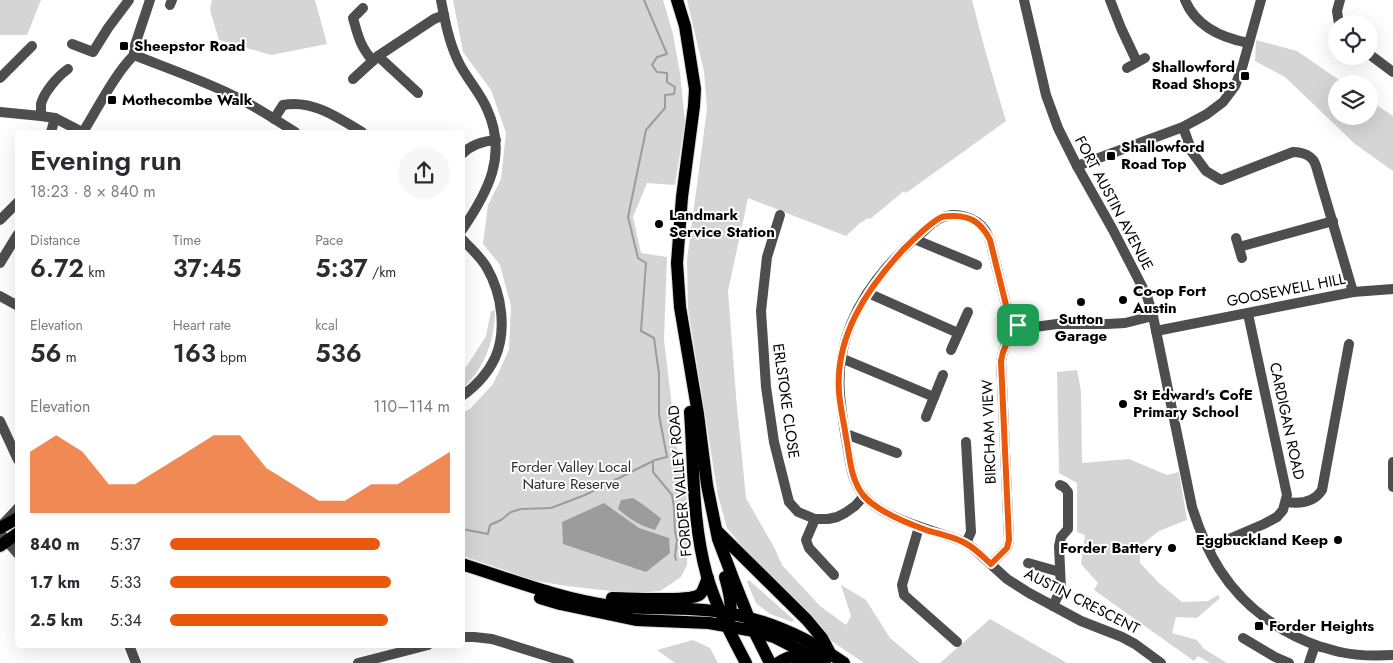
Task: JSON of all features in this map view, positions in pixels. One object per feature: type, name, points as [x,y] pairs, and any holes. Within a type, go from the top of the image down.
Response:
[{"type":"main road","name":"FORDER VALLEY ROAD","points":[[677,0],[686,26],[695,89],[682,197],[677,263],[683,330],[698,414],[706,485],[717,535],[754,630],[768,658]]},
{"type":"main road","name":"FORDER VALLEY ROAD","points":[[683,330],[698,528],[708,578],[726,617]]},
{"type":"main road","points":[[0,528],[15,520]]},
{"type":"main road","points":[[2,540],[15,534]]},
{"type":"main road","points":[[717,535],[717,550],[728,589],[726,617],[746,663]]},
{"type":"main road","points":[[717,535],[807,620],[822,638],[828,659]]},
{"type":"main road","points":[[465,565],[535,588],[613,606],[750,618],[792,633],[828,659]]},
{"type":"main road","points":[[465,573],[560,604],[636,620],[702,623],[726,617],[828,659],[844,663]]},
{"type":"main road","points":[[576,599],[585,597],[668,599],[697,597],[702,592],[708,578]]},
{"type":"main road","points":[[778,663],[786,657],[794,656],[809,663]]},
{"type":"street","points":[[72,44],[93,52],[129,0]]},
{"type":"street","points":[[83,130],[124,66],[134,55],[134,48],[150,0]]},
{"type":"street","points":[[441,0],[448,34],[458,61],[488,110],[496,140],[497,156],[491,179],[480,203],[465,226]]},
{"type":"street","name":"FORT AUSTIN AVENUE","points":[[1024,0],[1046,95],[1058,128],[1148,296],[1154,316],[1192,507],[1199,529],[1220,570],[1240,596],[1260,614],[1294,636],[1339,652],[1374,656],[1393,655]]},
{"type":"street","points":[[1110,0],[1121,28],[1141,60],[1127,68]]},
{"type":"street","points":[[1186,0],[1202,25],[1222,36],[1249,43]]},
{"type":"street","points":[[1077,166],[1183,127],[1207,114],[1223,102],[1235,86],[1242,68],[1261,0]]},
{"type":"street","points":[[1338,15],[1340,0]]},
{"type":"street","points":[[363,8],[353,18],[364,50],[418,92]]},
{"type":"street","points":[[353,80],[375,59],[434,19],[444,15]]},
{"type":"street","points":[[0,78],[32,46]]},
{"type":"street","points":[[134,55],[205,82],[243,100],[291,130]]},
{"type":"street","points":[[1378,61],[1393,72]]},
{"type":"street","points":[[41,116],[41,104],[44,98],[59,76],[68,69]]},
{"type":"street","points":[[274,119],[284,105],[300,105],[333,114],[359,130]]},
{"type":"street","points":[[0,112],[55,118],[78,130]]},
{"type":"street","points":[[52,130],[55,118]]},
{"type":"street","points":[[1183,127],[1192,152],[1206,171],[1222,180],[1293,152],[1301,152],[1311,157],[1316,166],[1354,292]]},
{"type":"street","points":[[465,152],[474,144],[496,140]]},
{"type":"street","points":[[0,220],[15,205]]},
{"type":"street","name":"ERLSTOKE CLOSE","points":[[780,215],[767,257],[763,283],[761,311],[766,387],[774,442],[789,502],[798,512],[815,519]]},
{"type":"street","name":"AUSTIN CRESCENT","points":[[1018,325],[1009,315],[990,240],[981,225],[974,220],[961,216],[942,217],[914,239],[886,269],[868,293],[850,326],[841,358],[839,392],[853,478],[864,496],[875,506],[919,527],[966,543],[1007,579],[1081,621],[1135,644],[1160,663]]},
{"type":"street","points":[[1242,258],[1237,242],[1333,221]]},
{"type":"street","points":[[2,260],[15,239]]},
{"type":"street","points":[[914,239],[977,266]]},
{"type":"street","points":[[465,242],[478,255],[491,276],[500,303],[501,318],[498,348],[492,364],[477,384],[465,394]]},
{"type":"street","name":"GOOSEWELL HILL","points":[[1156,331],[1354,292],[1393,288]]},
{"type":"street","points":[[868,293],[958,333]]},
{"type":"street","points":[[0,296],[15,304]]},
{"type":"street","points":[[951,350],[968,312]]},
{"type":"street","name":"CARDIGAN ROAD","points":[[1208,548],[1276,517],[1283,510],[1286,502],[1287,495],[1248,314]]},
{"type":"street","points":[[1018,325],[1027,328],[1055,324],[1125,323],[1154,316]]},
{"type":"street","name":"BIRCHAM VIEW","points":[[991,564],[1007,548],[1009,540],[1001,361],[1005,347],[1018,325]]},
{"type":"street","points":[[1286,502],[1301,504],[1319,495],[1322,490],[1349,344]]},
{"type":"street","points":[[841,358],[934,397]]},
{"type":"street","points":[[926,417],[943,375]]},
{"type":"street","points":[[0,421],[15,454]]},
{"type":"street","points":[[846,434],[897,453]]},
{"type":"street","points":[[966,442],[971,528],[970,536],[966,543]]},
{"type":"street","points":[[1393,462],[1393,486]]},
{"type":"street","points":[[1053,606],[1061,589],[1059,546],[1062,536],[1068,528],[1068,492],[1060,485]]},
{"type":"street","points":[[834,575],[809,548],[806,540],[815,519],[836,517],[855,506],[864,496]]},
{"type":"street","points":[[0,528],[15,511]]},
{"type":"street","points":[[919,527],[902,590],[904,595],[957,642]]},
{"type":"street","points":[[2,540],[15,551]]},
{"type":"street","points":[[1028,563],[1060,572]]},
{"type":"street","points":[[465,637],[492,639],[569,663]]},
{"type":"street","points":[[1243,638],[1289,663]]},
{"type":"street","points":[[1309,663],[1316,645]]},
{"type":"street","points":[[130,648],[136,663]]},
{"type":"street","points":[[358,663],[396,648]]},
{"type":"green space","points":[[0,0],[41,0],[27,35],[0,35]]},
{"type":"green space","points":[[212,0],[315,0],[327,44],[271,55],[219,40],[210,10]]},
{"type":"green space","name":"Forder Valley Local Nature Reserve","points":[[453,0],[663,0],[673,34],[680,73],[685,122],[675,185],[647,183],[633,217],[641,253],[667,257],[664,340],[677,448],[688,508],[687,565],[681,577],[660,591],[619,592],[536,581],[465,557],[465,411],[470,409],[493,384],[509,350],[511,306],[500,265],[483,244],[488,205],[501,179],[506,133],[491,90],[463,52]]},
{"type":"green space","points":[[687,0],[972,0],[1006,121],[906,193],[904,191],[870,219],[868,218],[860,223],[846,236],[748,198],[728,291],[746,498],[782,565],[820,606],[846,625],[851,616],[841,585],[866,600],[890,638],[920,663],[864,663],[833,642],[748,553],[727,528],[718,496],[688,308],[687,260],[707,109],[704,72]]},
{"type":"green space","points":[[1256,40],[1297,51],[1332,75],[1328,75],[1328,118],[1285,77],[1255,61]]},
{"type":"green space","points":[[1378,106],[1393,116],[1393,171],[1355,144],[1335,125],[1378,125]]},
{"type":"green space","points":[[495,310],[491,342],[483,362],[465,386],[465,367],[486,336],[491,311]]},
{"type":"green space","points":[[1077,370],[1081,391],[1082,463],[1129,459],[1167,475],[1179,472],[1187,520],[1159,531],[1140,546],[1140,563],[1159,583],[1182,602],[1208,601],[1218,595],[1220,598],[1197,618],[1176,617],[1172,633],[1197,640],[1204,649],[1227,663],[1210,663],[1198,656],[1194,661],[1094,590],[1098,583],[1081,564],[1085,535],[1077,532],[1077,483],[1059,473],[1057,372]]},
{"type":"green space","points":[[749,580],[794,620],[792,622],[770,614],[756,603],[747,582]]},
{"type":"green space","points":[[990,619],[1067,663],[940,663]]},
{"type":"green space","points":[[693,640],[710,648],[718,663],[675,663],[657,650]]},
{"type":"shaded area","points":[[633,498],[661,519],[655,530],[635,522],[618,509],[621,500]]},
{"type":"shaded area","points":[[604,503],[639,528],[669,538],[670,553],[646,572],[563,544],[562,522]]},
{"type":"waterway","points":[[465,530],[488,534],[490,525],[501,520],[511,512],[521,509],[551,508],[585,495],[655,460],[667,457],[659,415],[659,374],[654,338],[641,331],[646,263],[638,258],[628,217],[646,130],[665,108],[665,95],[674,94],[675,87],[667,82],[667,73],[657,72],[652,65],[657,57],[667,54],[644,0]]},
{"type":"waterway","points":[[653,461],[653,472],[672,495],[677,540],[676,560]]},
{"type":"place","name":"Sheepstor Road","points":[[124,46]]},
{"type":"place","name":"Shallowford Road Shops","points":[[1245,76]]},
{"type":"place","name":"Mothecombe Walk","points":[[112,100]]},
{"type":"place","name":"Shallowford Road Top","points":[[1111,156]]},
{"type":"place","name":"Landmark Service Station","points":[[659,224]]},
{"type":"place","name":"Co-op Fort Austin","points":[[1123,300]]},
{"type":"place","name":"Sutton Garage","points":[[1081,302]]},
{"type":"place","name":"St Edward's CofE Primary School","points":[[1123,404]]},
{"type":"place","name":"Eggbuckland Keep","points":[[1338,540]]},
{"type":"place","name":"Forder Battery","points":[[1172,548]]},
{"type":"place","name":"Forder Heights","points":[[1259,626]]},
{"type":"route","points":[[961,216],[969,218],[981,225],[985,230],[990,240],[1009,315],[1018,325],[1007,342],[1001,361],[1009,540],[1007,548],[991,564],[966,543],[895,517],[875,506],[864,496],[853,478],[839,392],[841,358],[850,326],[868,293],[886,269],[914,239],[942,217],[961,216]]}]
